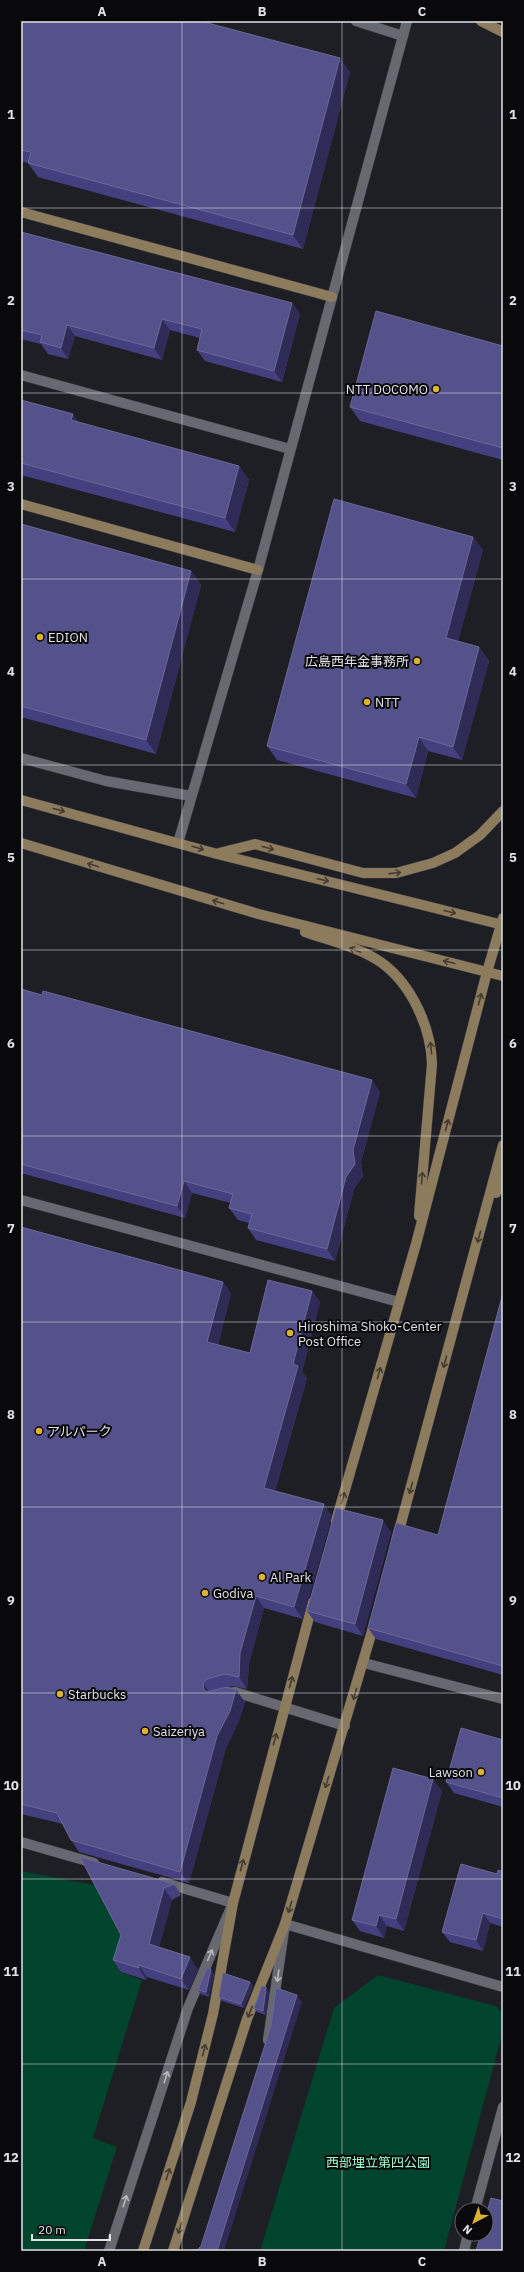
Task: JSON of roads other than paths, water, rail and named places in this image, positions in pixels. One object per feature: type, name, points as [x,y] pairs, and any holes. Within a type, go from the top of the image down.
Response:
[{"type":"street","points":[[356,21],[403,36]]},
{"type":"street","points":[[178,843],[258,570],[407,21]]},
{"type":"street","points":[[481,21],[503,27]]},
{"type":"street","points":[[481,21],[503,32]]},
{"type":"street","points":[[21,212],[332,297]]},
{"type":"street","points":[[21,375],[290,449]]},
{"type":"street","points":[[21,504],[258,570]]},
{"type":"street","points":[[21,758],[106,781],[191,796]]},
{"type":"street","points":[[21,800],[217,854],[502,923],[487,972],[416,1244],[334,1528]]},
{"type":"street","points":[[217,854],[255,844],[363,872],[396,873],[433,863],[460,850],[480,835],[503,811]]},
{"type":"street","points":[[21,843],[255,913],[503,976]]},
{"type":"street","points":[[255,913],[359,951],[382,963],[396,977],[412,998],[423,1021],[431,1045],[432,1064],[416,1244]]},
{"type":"street","points":[[395,1548],[503,1145]]},
{"type":"street","points":[[484,1218],[503,1176]]},
{"type":"street","points":[[21,1200],[399,1302]]},
{"type":"street","points":[[143,2251],[191,2102],[213,2014],[233,1902],[317,1588]]},
{"type":"street","points":[[173,2251],[247,2019],[285,1924],[364,1663],[378,1609]]},
{"type":"street","points":[[364,1663],[503,1699]]},
{"type":"street","points":[[217,1697],[235,1692],[345,1726]]},
{"type":"street","points":[[21,1842],[104,1865]]},
{"type":"street","points":[[148,1878],[233,1902]]},
{"type":"street","points":[[109,2251],[188,2008],[233,1902]]},
{"type":"street","points":[[285,1924],[503,1987]]},
{"type":"street","points":[[265,2047],[270,2032],[285,1924]]},
{"type":"street","points":[[477,2202],[503,2107]]},
{"type":"place","name":"NTT DOCOMO","points":[[436,389]]},
{"type":"place","name":"EDION","points":[[40,637]]},
{"type":"place","name":"広島西年金事務所","points":[[417,661]]},
{"type":"place","name":"NTT","points":[[367,702]]},
{"type":"place","name":"Hiroshima Shoko-Center Post Office","points":[[290,1333]]},
{"type":"place","name":"アルパーク","points":[[39,1431]]},
{"type":"place","name":"Al Park","points":[[262,1577]]},
{"type":"place","name":"Godiva","points":[[205,1593]]},
{"type":"place","name":"Starbucks","points":[[60,1694]]},
{"type":"place","name":"Saizeriya","points":[[145,1731]]},
{"type":"place","name":"Lawson","points":[[481,1772]]},
{"type":"park label","name":"西部埋立第四公園","points":[[378,2162]]}]
